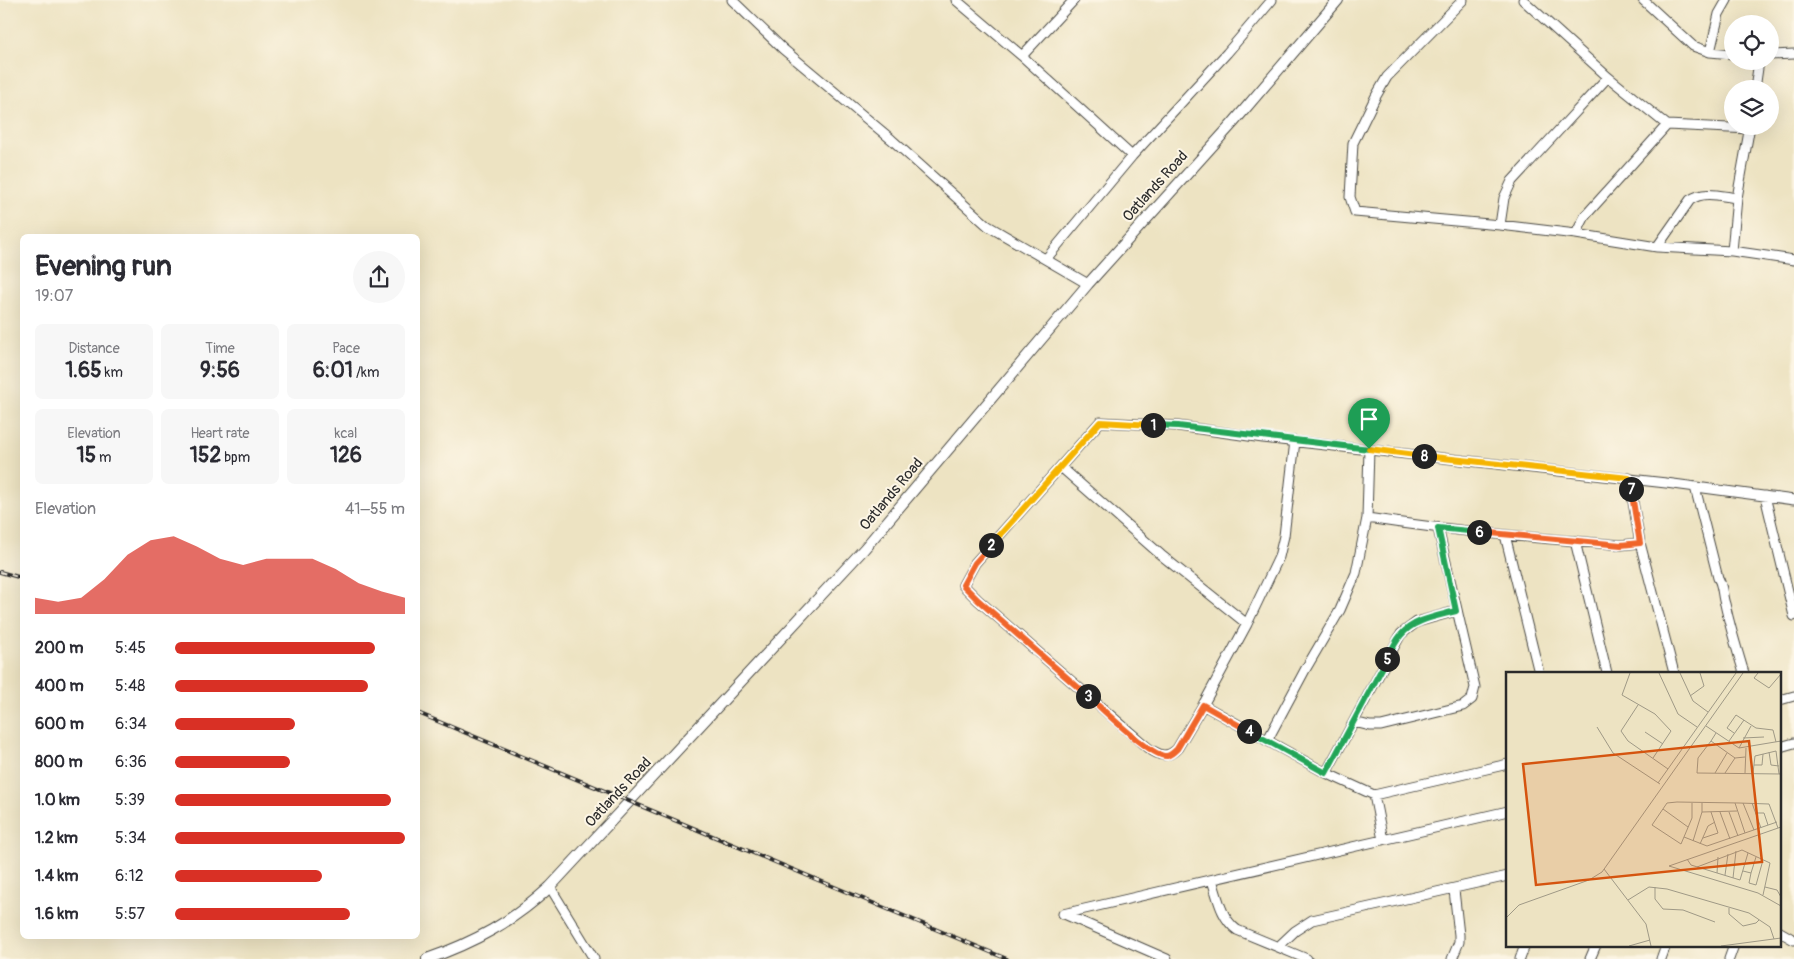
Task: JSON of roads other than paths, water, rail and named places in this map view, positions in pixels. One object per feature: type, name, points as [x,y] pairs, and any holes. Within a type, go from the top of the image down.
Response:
[{"type":"street","points":[[732,0],[783,49],[890,139],[988,226],[1088,284]]},
{"type":"street","points":[[956,0],[1022,56],[1132,156]]},
{"type":"street","points":[[1022,56],[1074,0]]},
{"type":"street","points":[[1046,258],[1132,156],[1227,53],[1272,0]]},
{"type":"street","name":"Oatlands Road","points":[[427,959],[482,937],[529,906],[550,887],[864,549],[1088,284],[1233,123],[1338,0]]},
{"type":"street","points":[[1463,0],[1387,78],[1376,96],[1353,143],[1350,197],[1355,212],[1500,225],[1576,234],[1657,247],[1732,251],[1794,260]]},
{"type":"street","points":[[1523,0],[1608,77],[1666,125],[1724,127]]},
{"type":"street","points":[[1643,0],[1693,46],[1710,52],[1724,53]]},
{"type":"street","points":[[1710,52],[1719,14],[1727,0]]},
{"type":"street","points":[[1779,55],[1794,54]]},
{"type":"street","points":[[1500,225],[1504,198],[1512,181],[1608,77]]},
{"type":"street","points":[[1576,234],[1585,216],[1666,125]]},
{"type":"street","points":[[1732,251],[1736,198],[1749,135]]},
{"type":"street","points":[[1657,247],[1690,200],[1695,196],[1704,193],[1736,198]]},
{"type":"street","points":[[1296,441],[1282,547],[1273,573],[1203,705],[1177,749],[1172,754],[1166,756],[1154,753],[963,585],[975,563],[1100,422],[1178,426],[1629,478],[1794,500]]},
{"type":"street","points":[[1267,741],[1305,670],[1336,618],[1356,573],[1367,518],[1369,449]]},
{"type":"street","points":[[1061,467],[1161,555],[1247,624]]},
{"type":"street","points":[[1629,478],[1640,543],[1674,672]]},
{"type":"street","points":[[1695,487],[1721,584],[1731,631],[1744,672]]},
{"type":"street","points":[[1765,496],[1794,616]]},
{"type":"street","points":[[1367,518],[1506,535],[1621,545],[1640,543]]},
{"type":"street","points":[[1354,722],[1370,726],[1390,725],[1464,706],[1472,699],[1474,693],[1473,678],[1438,528]]},
{"type":"street","points":[[1506,535],[1539,672]]},
{"type":"street","points":[[1575,541],[1607,672]]},
{"type":"street","points":[[1784,570],[1794,571]]},
{"type":"street","points":[[1326,773],[1401,634],[1417,622],[1456,611]]},
{"type":"street","points":[[1203,705],[1326,773],[1374,795],[1506,764]]},
{"type":"street","points":[[1374,795],[1383,840]]},
{"type":"street","points":[[1167,959],[1063,914],[1506,811]]},
{"type":"street","points":[[1278,947],[1295,931],[1312,920],[1454,890],[1506,877]]},
{"type":"street","points":[[1212,880],[1225,917],[1237,930],[1307,959]]},
{"type":"street","points":[[550,887],[594,959]]},
{"type":"street","points":[[1452,959],[1459,942],[1454,890]]},
{"type":"street","points":[[1782,933],[1794,940]]},
{"type":"street","points":[[1520,959],[1525,946]]},
{"type":"street","points":[[1590,959],[1596,946]]},
{"type":"street","points":[[1661,959],[1666,946]]},
{"type":"street","points":[[1729,959],[1734,946]]},
{"type":"railway","points":[[0,572],[20,577]]},
{"type":"railway","points":[[420,714],[1007,959]]}]
